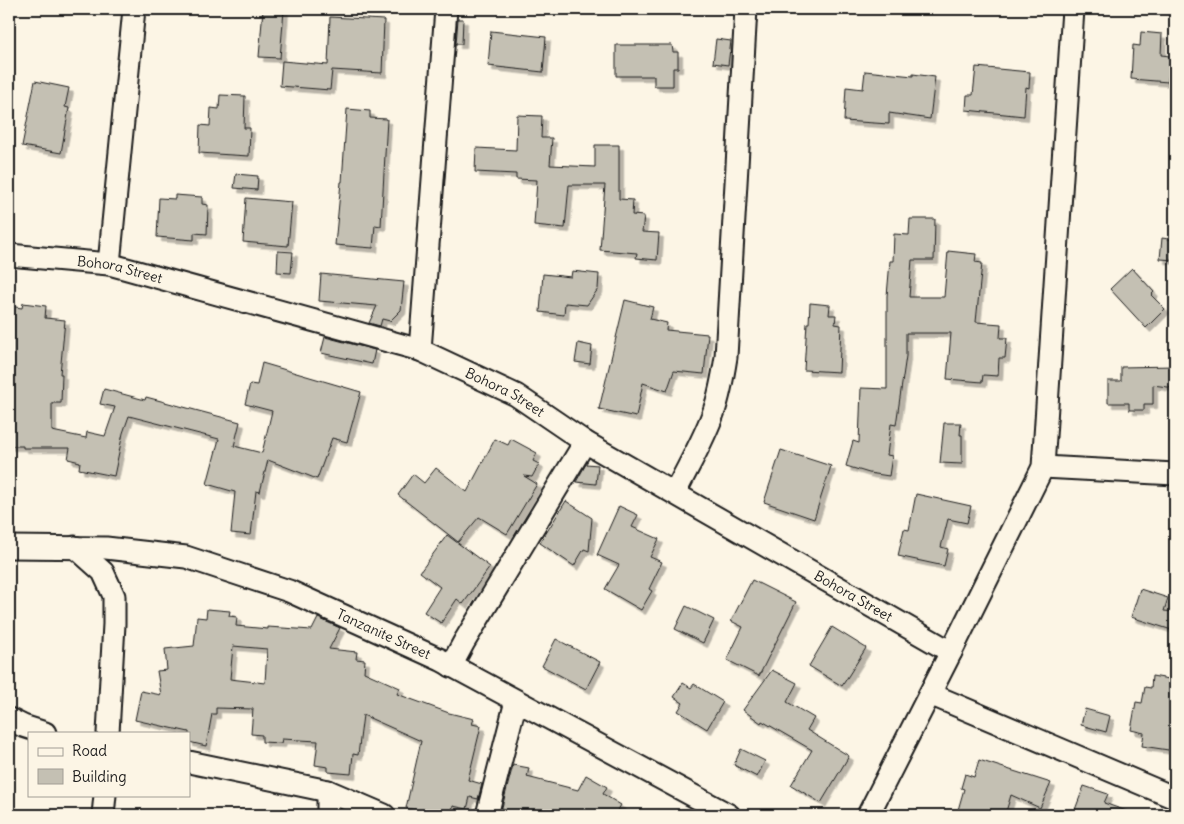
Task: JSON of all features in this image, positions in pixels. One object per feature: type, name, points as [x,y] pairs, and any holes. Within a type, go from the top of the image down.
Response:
[{"type":"street","points":[[109,264],[134,9]]},
{"type":"street","points":[[420,350],[446,9]]},
{"type":"street","points":[[675,493],[705,434],[714,411],[726,358],[746,9]]},
{"type":"street","points":[[868,815],[1043,467],[1073,9]]},
{"type":"street","name":"Bohora Street","points":[[9,256],[109,264],[420,350],[516,395],[585,442],[951,652]]},
{"type":"street","points":[[451,666],[585,442]]},
{"type":"street","points":[[1043,467],[1175,474]]},
{"type":"street","name":"Tanzanite Street","points":[[9,547],[106,548],[186,557],[289,591],[451,666],[729,815]]},
{"type":"street","points":[[75,548],[103,572],[114,596],[109,732]]},
{"type":"street","points":[[930,694],[1175,798]]},
{"type":"street","points":[[487,815],[516,701]]},
{"type":"street","points":[[9,719],[42,732]]},
{"type":"street","points":[[190,762],[328,791],[384,815]]},
{"type":"street","points":[[328,791],[328,815]]},
{"type":"street","points":[[103,815],[104,796]]},
{"type":"building","points":[[263,9],[284,10],[280,58],[259,57]]},
{"type":"building","points":[[330,17],[384,20],[382,73],[332,70],[330,90],[280,86],[282,61],[328,65]]},
{"type":"building","points":[[458,19],[463,19],[462,44],[456,44]]},
{"type":"building","points":[[491,31],[546,37],[543,72],[488,66]]},
{"type":"building","points":[[1141,32],[1162,34],[1161,55],[1170,56],[1168,82],[1131,79],[1133,45],[1140,46]]},
{"type":"building","points":[[716,39],[731,41],[728,65],[713,63]]},
{"type":"building","points":[[616,45],[672,45],[673,52],[678,52],[678,68],[673,68],[673,86],[654,86],[654,76],[616,76]]},
{"type":"building","points":[[976,67],[1030,72],[1029,88],[1026,87],[1024,116],[966,110],[967,95],[973,95]]},
{"type":"building","points":[[865,71],[935,77],[930,119],[889,113],[889,124],[844,121],[846,87],[863,89]]},
{"type":"building","points":[[35,81],[69,88],[65,107],[69,108],[61,153],[22,146]]},
{"type":"building","points":[[220,95],[245,96],[244,128],[250,128],[249,156],[199,153],[200,125],[210,126],[211,108],[219,109]]},
{"type":"building","points":[[347,109],[370,111],[370,118],[387,119],[381,226],[375,225],[373,248],[335,245]]},
{"type":"building","points":[[517,115],[542,116],[541,138],[552,138],[550,165],[595,167],[595,145],[619,145],[619,199],[633,200],[632,215],[644,216],[642,232],[659,233],[657,260],[636,258],[637,253],[600,250],[605,185],[569,185],[565,228],[534,225],[537,180],[516,179],[516,174],[475,172],[476,148],[516,150]]},
{"type":"building","points":[[236,174],[258,176],[257,190],[234,188]]},
{"type":"building","points":[[175,195],[202,197],[202,204],[208,205],[207,234],[194,233],[194,240],[157,237],[159,198],[175,199]]},
{"type":"building","points":[[246,198],[292,202],[288,246],[243,242]]},
{"type":"building","points":[[910,219],[935,219],[934,260],[912,260],[909,297],[944,297],[948,251],[976,254],[975,262],[982,263],[976,322],[1001,324],[1000,338],[1007,338],[1005,358],[999,358],[998,376],[983,375],[982,382],[947,379],[951,333],[906,333],[906,356],[896,425],[891,424],[887,455],[892,456],[889,476],[869,473],[846,466],[853,441],[859,443],[861,388],[887,389],[887,296],[890,261],[893,261],[894,234],[909,235]]},
{"type":"building","points":[[1162,238],[1175,240],[1175,260],[1160,259]]},
{"type":"building","points":[[278,251],[293,252],[291,273],[277,272]]},
{"type":"building","points":[[1132,268],[1154,292],[1151,295],[1165,309],[1146,328],[1110,289]]},
{"type":"building","points":[[572,271],[599,274],[598,289],[587,305],[565,303],[564,315],[540,312],[543,274],[571,277]]},
{"type":"building","points":[[321,274],[404,282],[401,310],[390,321],[382,319],[380,326],[369,323],[377,306],[319,301]]},
{"type":"building","points":[[625,300],[653,307],[650,319],[667,323],[666,330],[708,334],[704,374],[674,371],[667,391],[643,383],[636,417],[599,409]]},
{"type":"building","points":[[23,303],[46,306],[45,318],[65,320],[60,374],[62,374],[61,403],[52,403],[52,431],[86,438],[87,432],[105,436],[115,407],[100,404],[104,389],[145,400],[146,397],[240,422],[234,446],[262,453],[272,411],[245,404],[250,384],[257,385],[262,363],[361,392],[347,442],[332,438],[317,479],[268,460],[260,492],[256,491],[251,535],[231,533],[235,492],[207,484],[219,439],[129,416],[123,433],[114,476],[79,469],[80,462],[68,459],[70,448],[23,448],[23,446],[9,446],[9,306],[22,308]]},
{"type":"building","points":[[810,303],[830,305],[829,315],[836,315],[835,324],[841,325],[839,372],[804,370]]},
{"type":"building","points":[[325,337],[375,350],[372,364],[321,353]]},
{"type":"building","points":[[578,343],[592,346],[590,364],[575,362]]},
{"type":"building","points":[[1175,366],[1175,388],[1153,385],[1153,404],[1144,404],[1144,410],[1129,410],[1129,403],[1108,403],[1108,381],[1121,381],[1121,367]]},
{"type":"building","points":[[944,423],[961,423],[962,464],[940,463]]},
{"type":"building","points":[[495,439],[508,445],[511,439],[537,453],[533,461],[539,464],[532,477],[524,476],[537,484],[507,534],[479,517],[458,542],[398,495],[413,474],[424,483],[436,468],[467,492]]},
{"type":"building","points":[[781,450],[831,466],[814,519],[764,502]]},
{"type":"building","points":[[586,464],[598,465],[596,484],[576,482]]},
{"type":"building","points":[[916,494],[971,506],[967,523],[948,519],[941,547],[948,549],[944,566],[898,556],[904,529],[909,530]]},
{"type":"building","points":[[566,501],[592,518],[589,551],[584,549],[574,566],[540,543]]},
{"type":"building","points":[[619,506],[638,515],[632,527],[659,539],[650,557],[662,562],[649,589],[652,591],[641,610],[605,589],[619,565],[597,555]]},
{"type":"building","points":[[447,535],[490,567],[463,604],[457,599],[441,623],[424,612],[440,587],[420,572]]},
{"type":"building","points":[[752,580],[796,602],[759,676],[727,660],[743,627],[731,621]]},
{"type":"building","points":[[1140,589],[1168,598],[1164,611],[1175,612],[1175,631],[1131,617]]},
{"type":"building","points":[[686,606],[714,620],[703,643],[675,629]]},
{"type":"building","points":[[207,609],[230,611],[229,616],[237,617],[236,626],[312,630],[318,618],[340,628],[329,649],[357,652],[356,659],[365,660],[364,672],[400,688],[397,694],[449,713],[474,719],[472,724],[481,726],[468,780],[482,784],[478,799],[470,797],[467,809],[453,806],[451,815],[439,815],[406,808],[421,741],[363,715],[358,755],[353,754],[351,774],[328,772],[328,767],[315,765],[318,741],[282,739],[281,743],[262,742],[262,735],[251,734],[253,709],[216,708],[216,714],[212,714],[206,746],[190,742],[190,732],[135,720],[141,691],[161,695],[157,671],[167,670],[165,649],[194,646],[197,617],[206,618]],"holes":[[[233,646],[267,649],[265,683],[230,679]]]},
{"type":"building","points":[[832,627],[866,648],[842,686],[809,666]]},
{"type":"building","points":[[556,639],[600,662],[586,689],[542,666]]},
{"type":"building","points":[[772,670],[797,683],[787,702],[814,718],[807,730],[849,756],[821,803],[791,785],[812,750],[762,721],[761,723],[743,710]]},
{"type":"building","points":[[1152,676],[1175,680],[1175,751],[1142,746],[1144,733],[1131,730],[1136,702],[1142,703],[1145,687],[1151,688]]},
{"type":"building","points":[[683,683],[691,688],[694,684],[723,702],[707,729],[678,711],[683,703],[674,697]]},
{"type":"building","points":[[1085,709],[1110,716],[1106,732],[1081,725]]},
{"type":"building","points":[[741,749],[765,761],[757,777],[734,765]]},
{"type":"building","points":[[979,760],[1051,783],[1040,808],[1011,795],[1005,815],[974,815],[958,810],[964,789],[961,788],[965,774],[974,777]]},
{"type":"building","points":[[513,765],[529,768],[527,777],[578,790],[586,775],[607,787],[603,794],[621,805],[615,815],[500,815]]},
{"type":"building","points":[[1084,786],[1108,794],[1104,803],[1132,813],[1131,815],[1073,815]]}]
